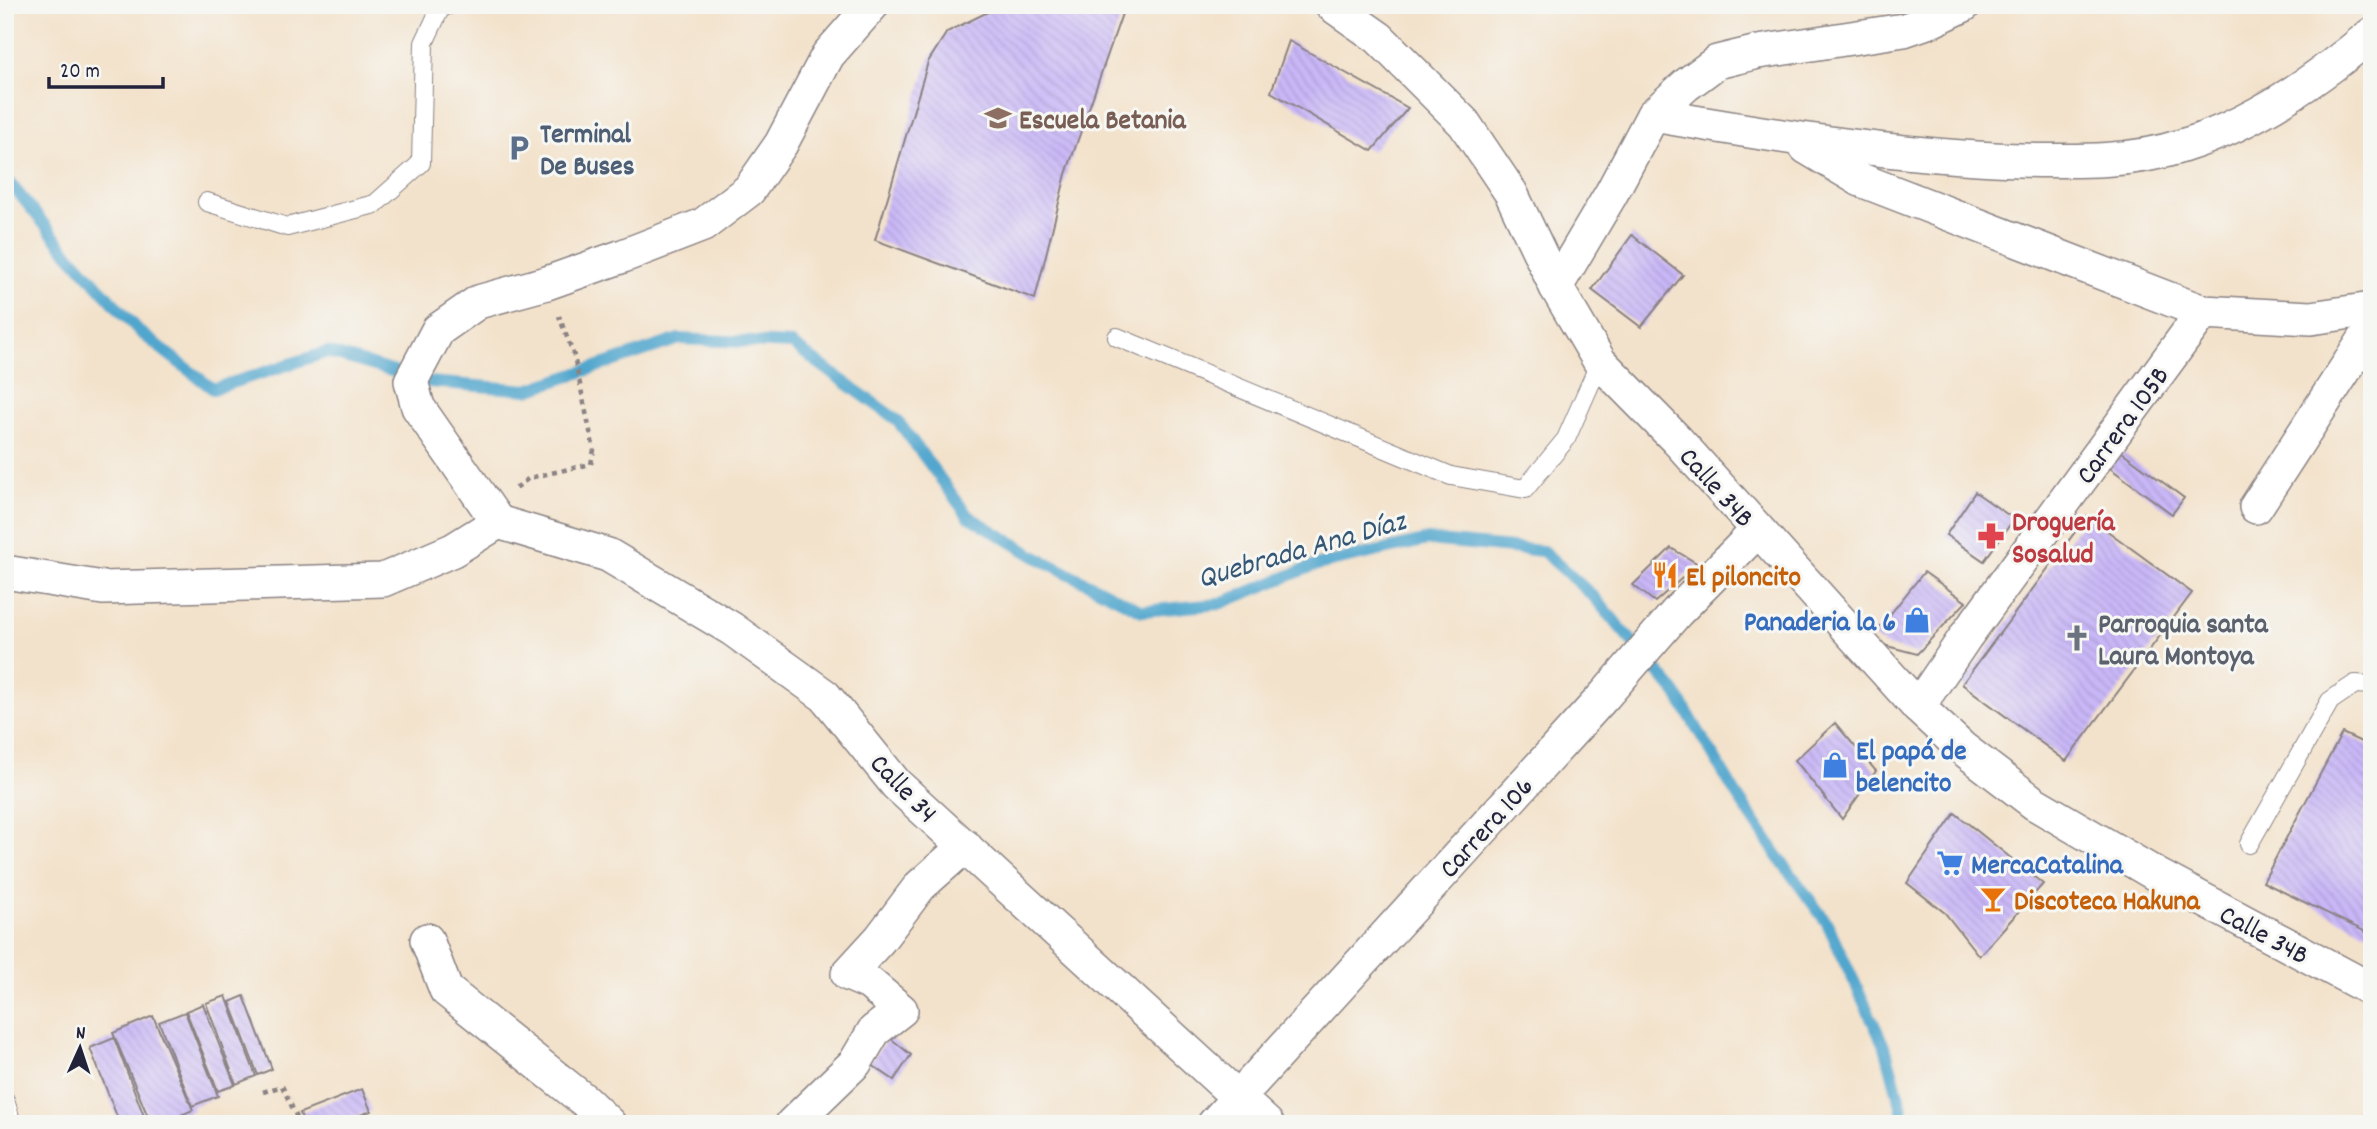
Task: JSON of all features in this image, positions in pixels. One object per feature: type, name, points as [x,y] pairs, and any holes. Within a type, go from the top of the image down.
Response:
[{"type":"street","points":[[5,572],[103,588],[383,580],[453,550],[498,522],[418,407],[411,381],[438,330],[478,302],[547,283],[623,257],[703,225],[748,190],[781,144],[828,55],[872,5]]},
{"type":"street","name":"Calle 34B","points":[[1332,5],[1379,38],[1464,123],[1511,194],[1556,287],[1600,362],[1677,440],[1918,707],[1962,748],[2034,803],[2157,875],[2372,990]]},
{"type":"street","points":[[1882,5],[1904,30]]},
{"type":"street","points":[[1556,287],[1611,194],[1653,115],[1685,85],[1717,62],[1758,52],[1904,30],[1964,5]]},
{"type":"street","points":[[1653,115],[1795,140],[1896,153],[1986,159],[2083,161],[2132,158],[2183,146],[2257,116],[2347,55],[2372,33]]},
{"type":"street","points":[[1795,140],[1861,180],[2203,312],[2311,318],[2372,309]]},
{"type":"street","name":"Carrera 105B","points":[[1918,707],[1966,636],[2203,312]]},
{"type":"street","points":[[2256,507],[2372,328]]},
{"type":"street","name":"Calle 34","points":[[498,522],[608,555],[732,629],[825,696],[896,784],[1267,1124]]},
{"type":"street","name":"Carrera 106","points":[[1214,1124],[1678,612],[1758,530]]},
{"type":"street","points":[[792,1124],[855,1063],[874,1031],[901,1010],[869,983],[848,974],[880,939],[920,886],[965,846]]},
{"type":"street","points":[[427,940],[446,990],[585,1101],[609,1124]]},
{"type":"lane","points":[[207,202],[287,228],[375,204],[421,163],[424,43],[440,9],[448,5]]},
{"type":"lane","points":[[1117,337],[1451,476],[1525,489],[1566,439],[1600,362]]},
{"type":"lane","points":[[2249,844],[2330,701],[2355,684],[2372,685]]},
{"type":"lane","points":[[5,1100],[12,1124]]},
{"type":"path","points":[[498,522],[508,494],[529,478],[591,464],[594,450],[574,356]]},
{"type":"path","points":[[263,1092],[282,1086],[300,1124]]},
{"type":"building","name":"Escuela Betania","points":[[1002,5],[1125,5],[1066,174],[1035,299],[875,240],[928,62],[947,32]]},
{"type":"building","points":[[1289,41],[1408,108],[1372,151],[1271,92]]},
{"type":"building","points":[[1632,235],[1683,275],[1641,327],[1592,290]]},
{"type":"building","points":[[2122,452],[2184,498],[2172,514],[2110,468]]},
{"type":"building","points":[[1975,492],[2014,519],[1984,561],[1946,535]]},
{"type":"building","name":"Parroquia santa Laura Montoya","points":[[2087,516],[2192,593],[2066,761],[1962,684]]},
{"type":"building","name":"El piloncito","points":[[1671,548],[1698,564],[1655,602],[1633,585]]},
{"type":"building","name":"Panaderia la 6","points":[[1924,572],[1966,602],[1917,654],[1887,646],[1872,637]]},
{"type":"building","name":"El papá de belencito","points":[[1835,723],[1876,771],[1842,819],[1795,760]]},
{"type":"building","points":[[2342,733],[2372,747],[2372,935],[2263,882]]},
{"type":"building","points":[[1955,813],[2043,884],[1979,956],[1945,913],[1907,883]]},
{"type":"building","points":[[226,996],[256,1076],[236,1084],[206,1003]]},
{"type":"building","points":[[244,996],[272,1069],[258,1075],[230,1002]]},
{"type":"building","points":[[203,1004],[235,1085],[218,1091],[186,1011]]},
{"type":"building","points":[[185,1012],[218,1096],[192,1106],[159,1022]]},
{"type":"building","points":[[153,1016],[193,1110],[160,1124],[151,1124],[113,1033]]},
{"type":"building","points":[[889,1037],[911,1055],[894,1080],[869,1063]]},
{"type":"building","points":[[114,1038],[147,1124],[120,1124],[90,1048]]},
{"type":"building","points":[[362,1089],[371,1111],[337,1124],[304,1124],[300,1113]]},
{"type":"waterway","name":"Quebrada Ana Díaz","points":[[5,177],[68,253],[140,332],[213,389],[327,352],[429,382],[528,390],[679,339],[792,344],[897,420],[968,516],[1036,557],[1142,611],[1219,604],[1313,566],[1428,540],[1543,551],[1594,597],[1676,693],[1736,794],[1827,923],[1886,1050],[1906,1124]]},
{"type":"place","name":"Escuela Betania","points":[[998,118]]},
{"type":"place","name":"Terminal De Buses","points":[[519,148]]},
{"type":"place","name":"Droguería Sosalud","points":[[1991,536]]},
{"type":"place","name":"El piloncito","points":[[1665,575]]},
{"type":"place","name":"Panaderia la 6","points":[[1917,620]]},
{"type":"place","name":"Parroquia santa Laura Montoya","points":[[2077,638]]},
{"type":"place","name":"El papá de belencito","points":[[1835,765]]},
{"type":"place","name":"MercaCatalina","points":[[1950,863]]},
{"type":"place","name":"Discoteca Hakuna","points":[[1993,899]]}]
